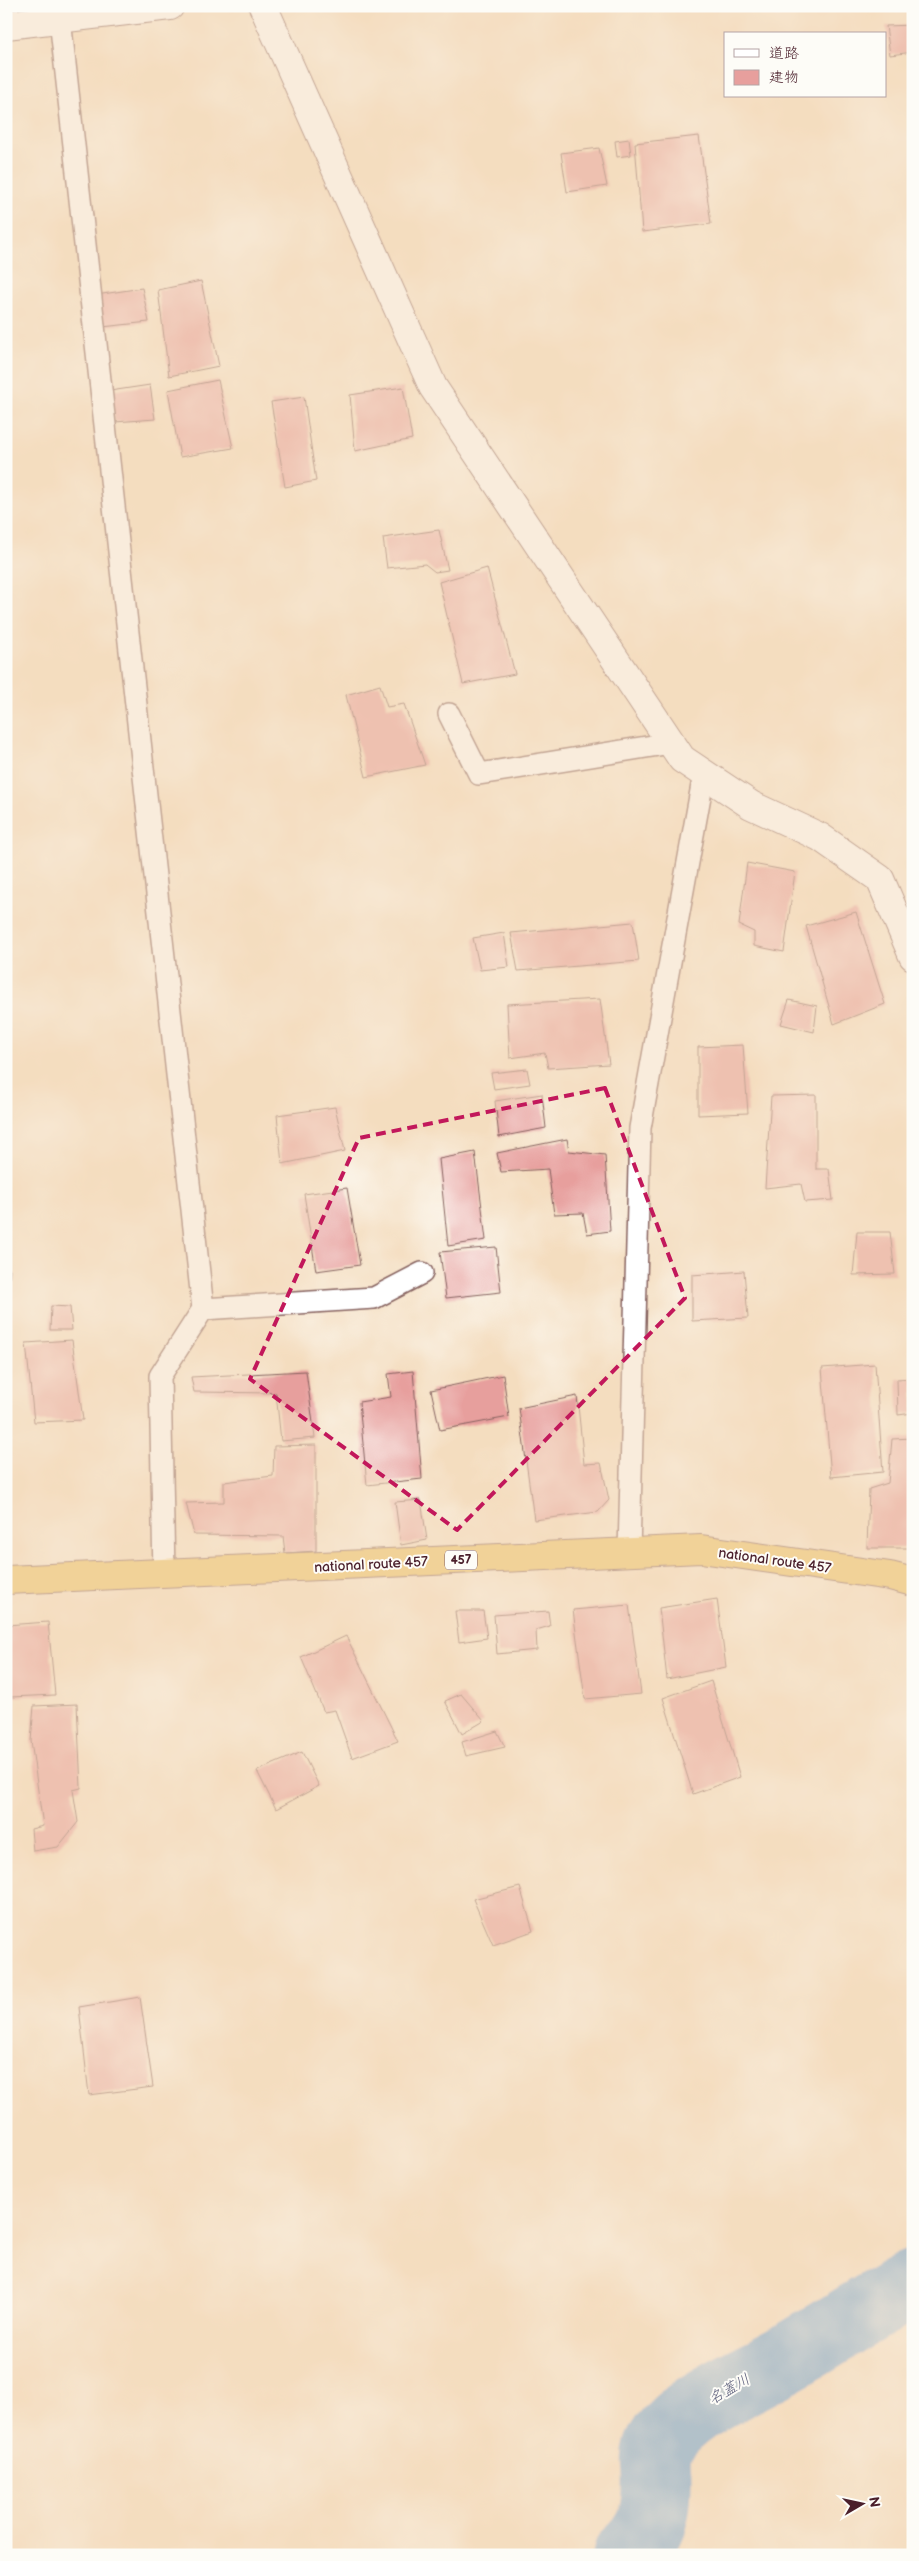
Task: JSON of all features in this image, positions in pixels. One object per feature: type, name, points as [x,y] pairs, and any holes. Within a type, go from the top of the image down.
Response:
[{"type":"highway","name":"national route 457","points":[[6,1580],[701,1549],[890,1576],[913,1582]]},
{"type":"street","points":[[6,25],[170,6]]},
{"type":"street","points":[[263,6],[433,387],[671,743],[682,759],[751,805],[820,837],[880,878],[913,956]]},
{"type":"lane","points":[[60,19],[203,1309],[160,1376],[164,1573]]},
{"type":"lane","points":[[449,714],[479,774],[671,743]]},
{"type":"lane","points":[[629,1552],[640,1128],[704,774]]},
{"type":"lane","points":[[203,1309],[374,1298],[422,1273]]},
{"type":"highlighted area","points":[[605,1088],[685,1298],[457,1530],[250,1379],[359,1138]]},
{"type":"building","points":[[913,25],[913,52],[890,55],[886,26]]},
{"type":"building","points":[[699,136],[711,224],[642,232],[635,143]]},
{"type":"building","points":[[629,139],[631,155],[617,157],[615,141]]},
{"type":"building","points":[[599,148],[607,186],[567,192],[561,153]]},
{"type":"building","points":[[201,281],[219,366],[169,376],[158,290]]},
{"type":"building","points":[[142,288],[149,322],[102,327],[96,295]]},
{"type":"building","points":[[218,380],[233,448],[180,457],[168,390]]},
{"type":"building","points":[[150,385],[155,419],[115,422],[110,391]]},
{"type":"building","points":[[403,387],[412,439],[355,451],[350,395]]},
{"type":"building","points":[[304,397],[316,481],[285,487],[271,402]]},
{"type":"building","points":[[439,530],[448,570],[435,572],[425,564],[387,568],[383,538]]},
{"type":"building","points":[[487,568],[515,674],[463,684],[439,582]]},
{"type":"building","points":[[380,685],[387,707],[404,704],[425,765],[366,777],[346,695]]},
{"type":"building","points":[[747,863],[795,872],[784,952],[754,946],[754,932],[739,925]]},
{"type":"building","points":[[856,912],[885,1004],[834,1024],[806,926]]},
{"type":"building","points":[[633,922],[639,961],[518,971],[511,933]]},
{"type":"building","points":[[504,933],[509,967],[480,970],[473,938]]},
{"type":"building","points":[[600,999],[609,1064],[548,1068],[545,1053],[510,1058],[507,1004]]},
{"type":"building","points":[[789,1000],[817,1006],[814,1032],[781,1024]]},
{"type":"building","points":[[743,1045],[748,1113],[698,1115],[698,1047]]},
{"type":"building","points":[[527,1069],[530,1084],[494,1089],[491,1073]]},
{"type":"building","points":[[542,1094],[546,1128],[499,1137],[495,1101]]},
{"type":"building","points":[[816,1095],[816,1169],[829,1169],[833,1200],[805,1202],[801,1184],[765,1188],[771,1096]]},
{"type":"building","points":[[335,1107],[345,1151],[282,1164],[277,1115]]},
{"type":"building","points":[[567,1139],[569,1151],[605,1155],[610,1231],[587,1234],[583,1213],[554,1214],[548,1169],[501,1172],[497,1153]]},
{"type":"building","points":[[475,1152],[486,1240],[448,1246],[439,1159]]},
{"type":"building","points":[[347,1188],[360,1265],[316,1271],[304,1194]]},
{"type":"building","points":[[857,1232],[890,1232],[895,1274],[853,1275]]},
{"type":"building","points":[[496,1247],[501,1292],[446,1298],[440,1252]]},
{"type":"building","points":[[10,1269],[9,1287],[6,1288],[6,1270]]},
{"type":"building","points":[[744,1271],[748,1318],[692,1321],[692,1275]]},
{"type":"building","points":[[51,1306],[70,1307],[72,1330],[50,1330]]},
{"type":"building","points":[[72,1340],[83,1420],[34,1422],[26,1343]]},
{"type":"building","points":[[875,1364],[883,1472],[831,1477],[822,1368]]},
{"type":"building","points":[[306,1371],[315,1438],[281,1441],[276,1393],[194,1392],[191,1377]]},
{"type":"building","points":[[413,1371],[422,1479],[367,1485],[359,1402],[391,1397],[388,1374]]},
{"type":"building","points":[[503,1375],[509,1417],[440,1430],[431,1390]]},
{"type":"building","points":[[913,1378],[913,1413],[898,1415],[897,1379]]},
{"type":"building","points":[[577,1396],[584,1464],[601,1463],[609,1500],[598,1512],[534,1520],[519,1408]]},
{"type":"building","points":[[913,1438],[913,1502],[910,1548],[867,1548],[869,1489],[888,1483],[892,1439]]},
{"type":"building","points":[[316,1445],[316,1551],[285,1553],[283,1536],[194,1535],[186,1503],[224,1502],[224,1482],[273,1476],[274,1446]]},
{"type":"building","points":[[421,1500],[427,1540],[401,1545],[395,1502]]},
{"type":"building","points":[[717,1599],[726,1667],[667,1679],[659,1608]]},
{"type":"building","points":[[629,1605],[641,1694],[585,1699],[573,1610]]},
{"type":"building","points":[[455,1611],[483,1611],[487,1638],[459,1642]]},
{"type":"building","points":[[548,1611],[550,1626],[536,1630],[537,1650],[497,1654],[494,1615]]},
{"type":"building","points":[[48,1622],[55,1695],[10,1697],[6,1625]]},
{"type":"building","points":[[346,1636],[398,1741],[352,1758],[335,1710],[324,1712],[301,1657]]},
{"type":"building","points":[[711,1681],[740,1777],[693,1794],[663,1698]]},
{"type":"building","points":[[461,1694],[484,1721],[462,1734],[445,1701]]},
{"type":"building","points":[[77,1704],[81,1788],[73,1790],[78,1822],[58,1847],[33,1851],[31,1829],[43,1826],[31,1741],[34,1706]]},
{"type":"building","points":[[497,1731],[505,1747],[466,1756],[462,1742]]},
{"type":"building","points":[[302,1752],[319,1786],[276,1809],[257,1771]]},
{"type":"building","points":[[520,1887],[533,1931],[493,1945],[473,1899]]},
{"type":"building","points":[[140,1997],[153,2087],[89,2095],[79,2007]]},
{"type":"waterway","name":"名蓋川","points":[[627,2555],[644,2537],[653,2519],[657,2498],[657,2451],[669,2431],[699,2406],[788,2358],[881,2301],[913,2284]]}]
